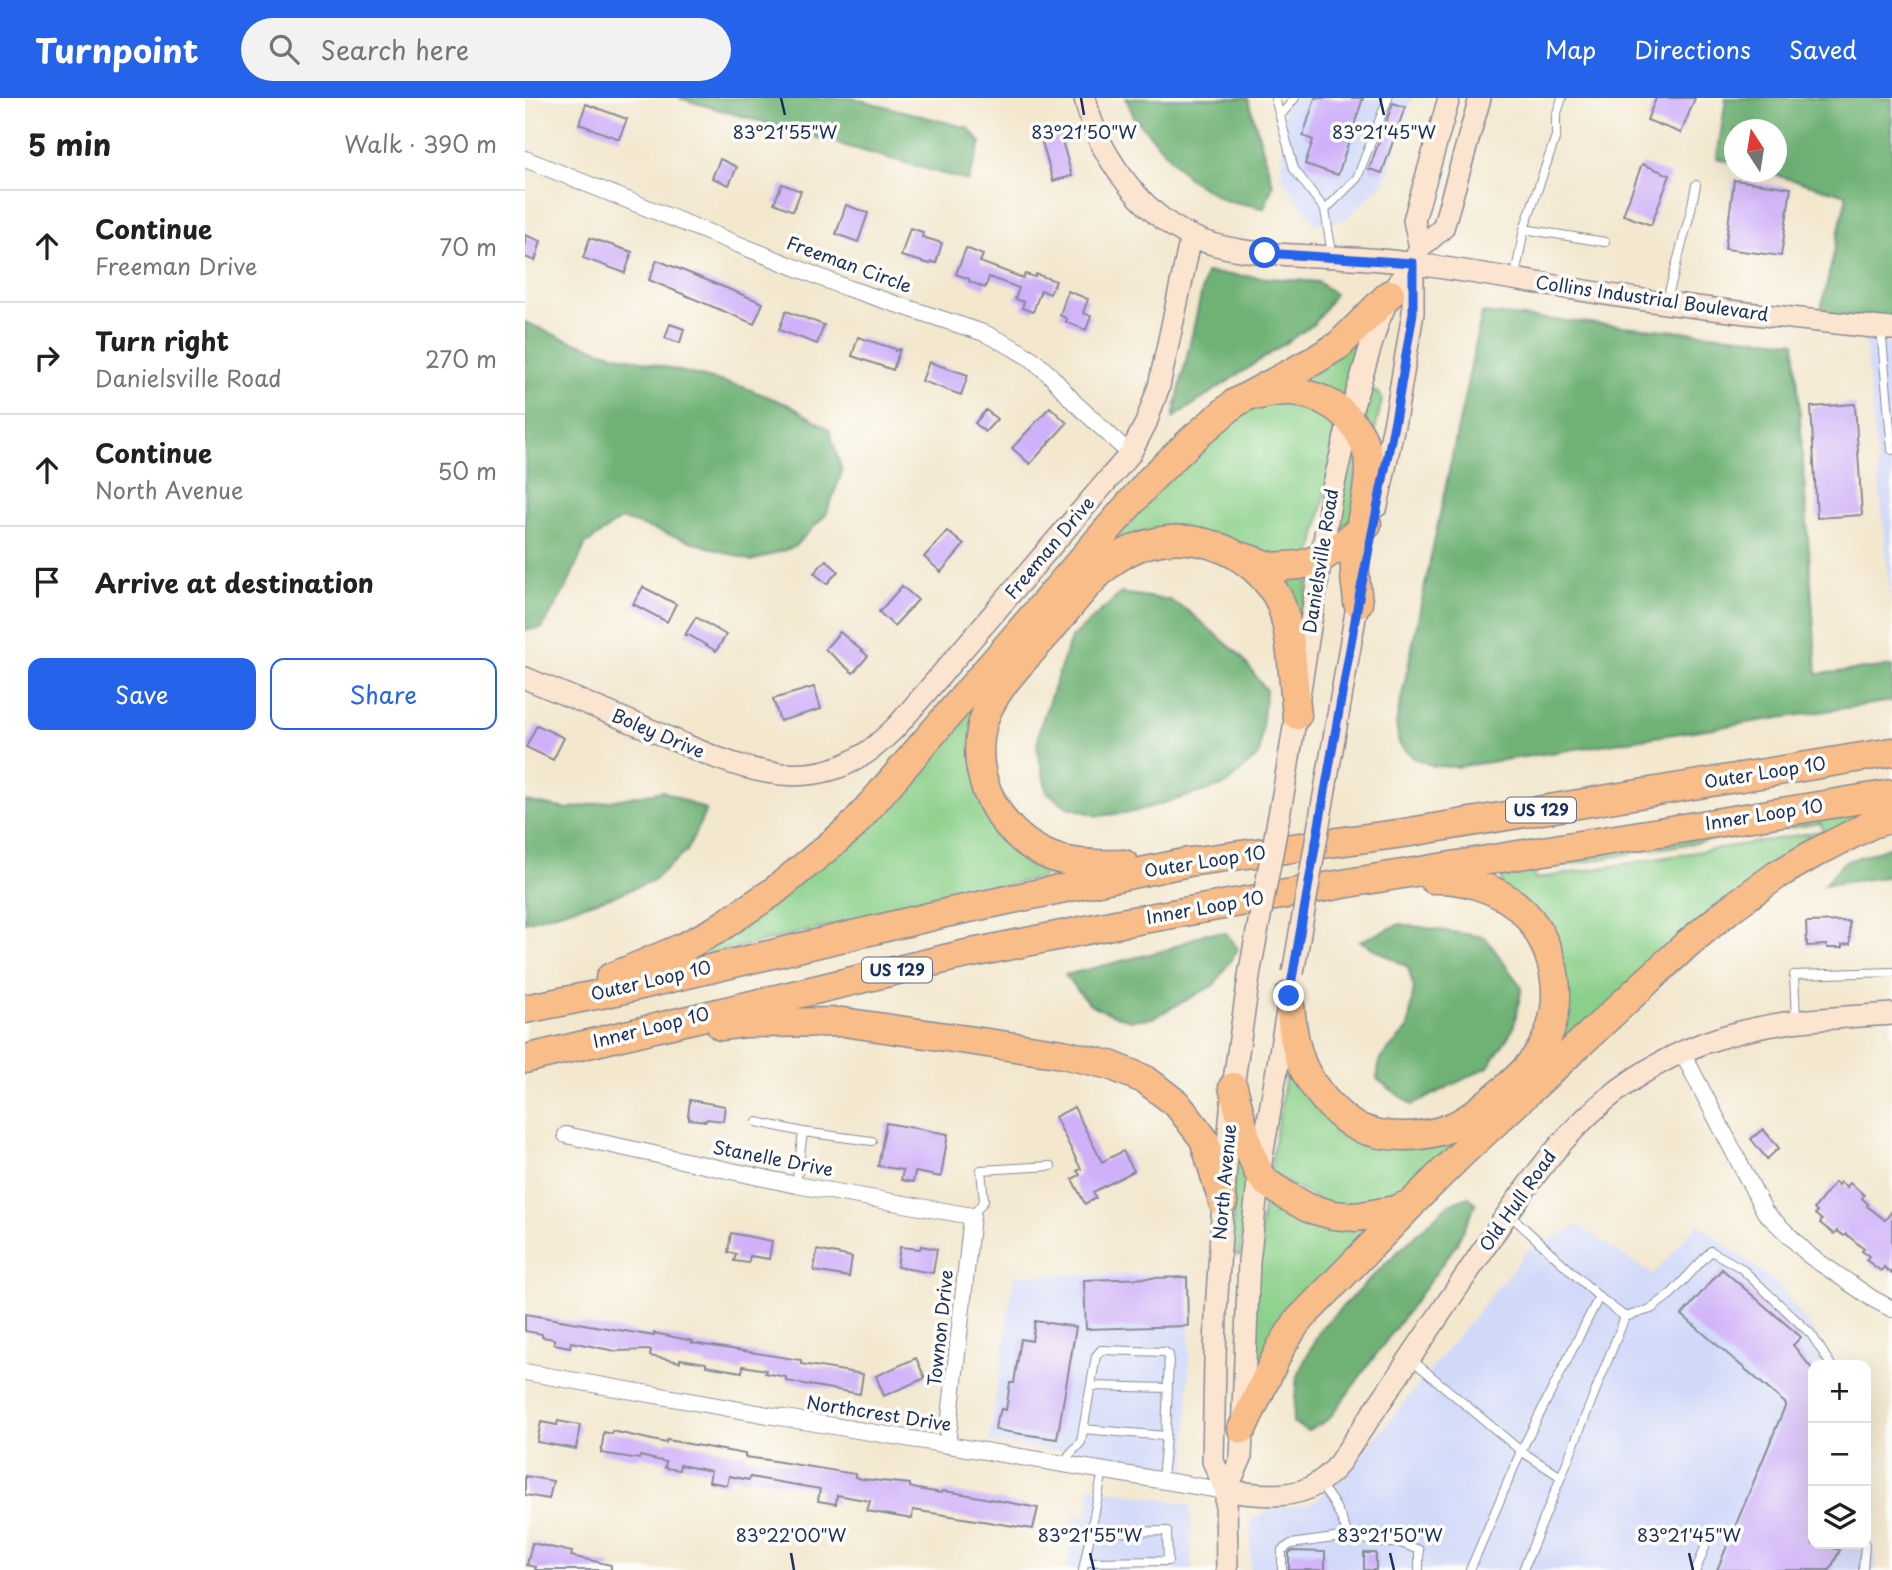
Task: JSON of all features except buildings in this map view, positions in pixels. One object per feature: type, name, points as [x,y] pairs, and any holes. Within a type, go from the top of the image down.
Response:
[{"type":"highway","points":[[528,1008],[686,946],[716,930],[773,892],[851,828],[1152,478],[1235,403],[1339,345],[1390,294]]},
{"type":"highway","points":[[1235,403],[1283,390],[1302,392],[1332,405],[1358,429],[1364,442],[1369,467],[1367,524],[1355,565],[1358,603]]},
{"type":"highway","points":[[1237,555],[1272,567],[1300,565],[1321,558],[1339,547],[1367,524]]},
{"type":"highway","points":[[1189,862],[1091,864],[1051,857],[1033,847],[1004,822],[986,793],[980,762],[983,724],[990,703],[1010,676],[1097,576],[1115,560],[1145,546],[1182,540],[1220,546],[1237,555],[1264,578],[1277,597],[1288,632],[1297,715]]},
{"type":"highway","name":"Outer Loop 10","points":[[528,1008],[950,912],[1189,862],[1404,833],[1892,752]]},
{"type":"highway","name":"Inner Loop 10","points":[[525,1059],[957,956],[1121,923],[1892,794]]},
{"type":"highway","points":[[1242,1429],[1281,1347],[1297,1322],[1459,1156],[1686,944],[1731,908],[1777,874],[1872,824],[1892,818]]},
{"type":"highway","points":[[1291,985],[1292,1027],[1309,1079],[1342,1117],[1358,1127],[1395,1136],[1430,1134],[1452,1127],[1471,1116],[1505,1090],[1545,1042],[1554,1014],[1557,992],[1554,965],[1545,941],[1532,921],[1516,905],[1474,883],[1450,879],[1360,881]]},
{"type":"highway","points":[[559,1051],[745,1023],[843,1023],[1089,1059],[1146,1080],[1177,1104],[1204,1139],[1223,1202]]},
{"type":"highway","points":[[1233,1087],[1249,1149],[1259,1174],[1267,1183],[1287,1196],[1308,1208],[1333,1215],[1363,1216],[1395,1210],[1412,1203]]},
{"type":"main road","points":[[1085,98],[1102,145],[1122,178],[1166,223],[1191,237],[1234,249],[1265,253],[1333,257],[1417,256]]},
{"type":"main road","points":[[1367,524],[1396,415],[1413,313],[1417,256],[1414,220],[1449,98]]},
{"type":"main road","name":"Danielsville Road","points":[[1268,872],[1297,715],[1331,497],[1349,419],[1378,322],[1390,294],[1417,256],[1443,228],[1480,98]]},
{"type":"main road","name":"Freeman Drive","points":[[796,775],[822,772],[845,764],[866,754],[882,741],[1130,454],[1146,423],[1159,386],[1191,237]]},
{"type":"main road","name":"Collins Industrial Boulevard","points":[[1417,256],[1515,279],[1666,303],[1887,329]]},
{"type":"main road","name":"North Avenue","points":[[1226,1492],[1241,1458],[1249,1261],[1259,1174],[1358,603]]},
{"type":"main road","name":"Boley Drive","points":[[525,678],[739,766],[769,773],[796,775]]},
{"type":"main road","name":"North Avenue","points":[[1227,1570],[1226,1492],[1213,1461],[1216,1312],[1233,1087],[1268,872]]},
{"type":"main road","name":"Old Hull Road","points":[[1226,1492],[1274,1495],[1298,1492],[1318,1483],[1335,1469],[1553,1151],[1593,1110],[1627,1084],[1682,1052],[1740,1031],[1796,1020],[1892,1014]]},
{"type":"street","name":"Freeman Circle","points":[[525,159],[848,288],[984,333],[1032,359],[1130,454]]},
{"type":"street","points":[[1682,1052],[1765,1212],[1810,1256],[1892,1309]]},
{"type":"street","name":"Stanelle Drive","points":[[566,1135],[796,1185],[972,1216]]},
{"type":"street","name":"Townon Drive","points":[[947,1445],[972,1216]]},
{"type":"street","name":"Northcrest Drive","points":[[525,1372],[1226,1492]]},
{"type":"lane","points":[[1275,98],[1294,169],[1325,210],[1333,257]]},
{"type":"lane","points":[[1280,116],[1296,98]]},
{"type":"lane","points":[[1325,210],[1357,178],[1388,98]]},
{"type":"lane","points":[[1515,279],[1524,229],[1556,136],[1556,116],[1562,98]]},
{"type":"lane","points":[[1666,303],[1696,184]]},
{"type":"lane","points":[[1524,229],[1605,242]]},
{"type":"lane","points":[[1887,329],[1892,450]]},
{"type":"lane","points":[[1796,1020],[1794,975],[1891,974]]},
{"type":"lane","points":[[757,1122],[803,1132],[872,1141]]},
{"type":"lane","points":[[796,1185],[803,1132]]},
{"type":"lane","points":[[972,1216],[984,1201],[981,1170],[1051,1166]]},
{"type":"lane","points":[[1509,1213],[1599,1297],[1625,1317]]},
{"type":"lane","points":[[1625,1317],[1651,1309],[1671,1294],[1711,1251],[1741,1268],[1811,1334],[1828,1360]]},
{"type":"lane","points":[[1470,1570],[1521,1451],[1599,1297]]},
{"type":"lane","points":[[1523,1570],[1625,1317]]},
{"type":"lane","points":[[1067,1465],[1069,1455],[1081,1442],[1096,1356],[1101,1350],[1165,1352],[1169,1356],[1162,1480]]},
{"type":"lane","points":[[1410,1359],[1521,1451],[1561,1477]]},
{"type":"lane","points":[[1091,1386],[1168,1388]]},
{"type":"lane","points":[[1083,1429],[1166,1436]]},
{"type":"lane","points":[[1091,1533],[1167,1531],[1168,1561],[1084,1566],[1103,1471]]},
{"type":"lane","points":[[1318,1483],[1334,1502],[1348,1536]]},
{"type":"lane","points":[[1282,1570],[1282,1550],[1291,1544],[1348,1536],[1384,1543],[1401,1543],[1419,1550],[1419,1570]]},
{"type":"lane","points":[[1696,1570],[1706,1547]]},
{"type":"lane","points":[[1863,1570],[1865,1549]]},
{"type":"shaded area","points":[[1285,98],[1412,98],[1385,181],[1345,220],[1315,224],[1281,175]]},
{"type":"shaded area","points":[[1865,340],[1892,343],[1892,611]]},
{"type":"shaded area","points":[[1698,1223],[1780,1286],[1834,1360],[1808,1360],[1808,1549],[1871,1549],[1871,1536],[1877,1570],[1250,1570],[1251,1520],[1274,1508],[1310,1504],[1343,1478],[1526,1252],[1578,1225],[1653,1275]]},
{"type":"shaded area","points":[[1191,1274],[1187,1468],[989,1442],[1014,1275]]},
{"type":"shaded area","points":[[1090,1486],[1191,1505],[1192,1570],[1067,1570],[1073,1515],[1087,1515]]},
{"type":"green space","points":[[679,98],[853,98],[968,128],[981,143],[968,181]]},
{"type":"green space","points":[[1126,98],[1248,98],[1273,185],[1264,208],[1224,200],[1188,178],[1134,117]]},
{"type":"green space","points":[[1726,98],[1892,98],[1892,320],[1820,314],[1847,195],[1787,178],[1787,119],[1724,119],[1724,160],[1717,158]]},
{"type":"green space","points":[[1206,273],[1318,282],[1335,294],[1314,324],[1173,418]]},
{"type":"green space","points":[[1482,313],[1795,342],[1817,674],[1892,666],[1892,701],[1457,767],[1434,766],[1415,759],[1399,744],[1396,724]]},
{"type":"green space","points":[[525,322],[562,338],[606,352],[743,387],[789,405],[829,429],[842,472],[826,515],[794,547],[752,561],[621,519],[585,545],[566,588],[542,628],[525,630]]},
{"type":"green space","points":[[1356,342],[1346,401],[1284,384]]},
{"type":"green space","points":[[1369,388],[1379,394],[1382,400],[1373,438],[1359,421]]},
{"type":"green space","points":[[1276,396],[1341,420],[1312,553],[1302,558],[1149,537],[1002,674],[973,757],[1054,865],[1051,875],[709,954],[705,944],[753,915],[1157,485],[1224,421]]},
{"type":"green space","points":[[1356,445],[1354,517],[1334,536],[1352,447]]},
{"type":"green space","points":[[1310,570],[1297,650],[1275,575]]},
{"type":"green space","points":[[1121,593],[1169,600],[1188,611],[1240,655],[1266,690],[1259,755],[1225,785],[1133,812],[1098,816],[1066,806],[1047,792],[1037,747],[1040,727],[1071,638]]},
{"type":"green space","points":[[663,791],[706,810],[687,851],[652,881],[611,897],[525,922],[525,801],[567,809]]},
{"type":"green space","points":[[1879,807],[1839,833],[1406,1196],[1342,1211],[1269,1174],[1290,1051],[1313,1101],[1448,1139],[1562,1007],[1501,885],[1503,870]],"holes":[[[1821,823],[1823,831],[1535,879],[1534,871],[1644,851]]]},
{"type":"green space","points":[[1892,846],[1892,876],[1824,885],[1844,862]]},
{"type":"green space","points":[[1400,924],[1485,937],[1522,988],[1513,1029],[1488,1067],[1412,1105],[1377,1079],[1380,1059],[1408,1029],[1414,988],[1408,967],[1360,941]]},
{"type":"green space","points":[[1206,933],[1226,933],[1238,949],[1214,985],[1153,1018],[1130,1020],[1089,1004],[1065,975],[1166,950]]},
{"type":"green space","points":[[1237,1138],[1250,1171],[1240,1256],[1232,1256],[1234,1168]]},
{"type":"green space","points":[[1265,1188],[1382,1219],[1257,1369],[1254,1291]]},
{"type":"green space","points":[[1469,1197],[1476,1204],[1456,1245],[1329,1419],[1308,1431],[1293,1423],[1297,1376],[1321,1328],[1449,1204]]},
{"type":"route","points":[[1265,253],[1413,263],[1414,286],[1413,313],[1396,415],[1358,603],[1289,996]]}]
